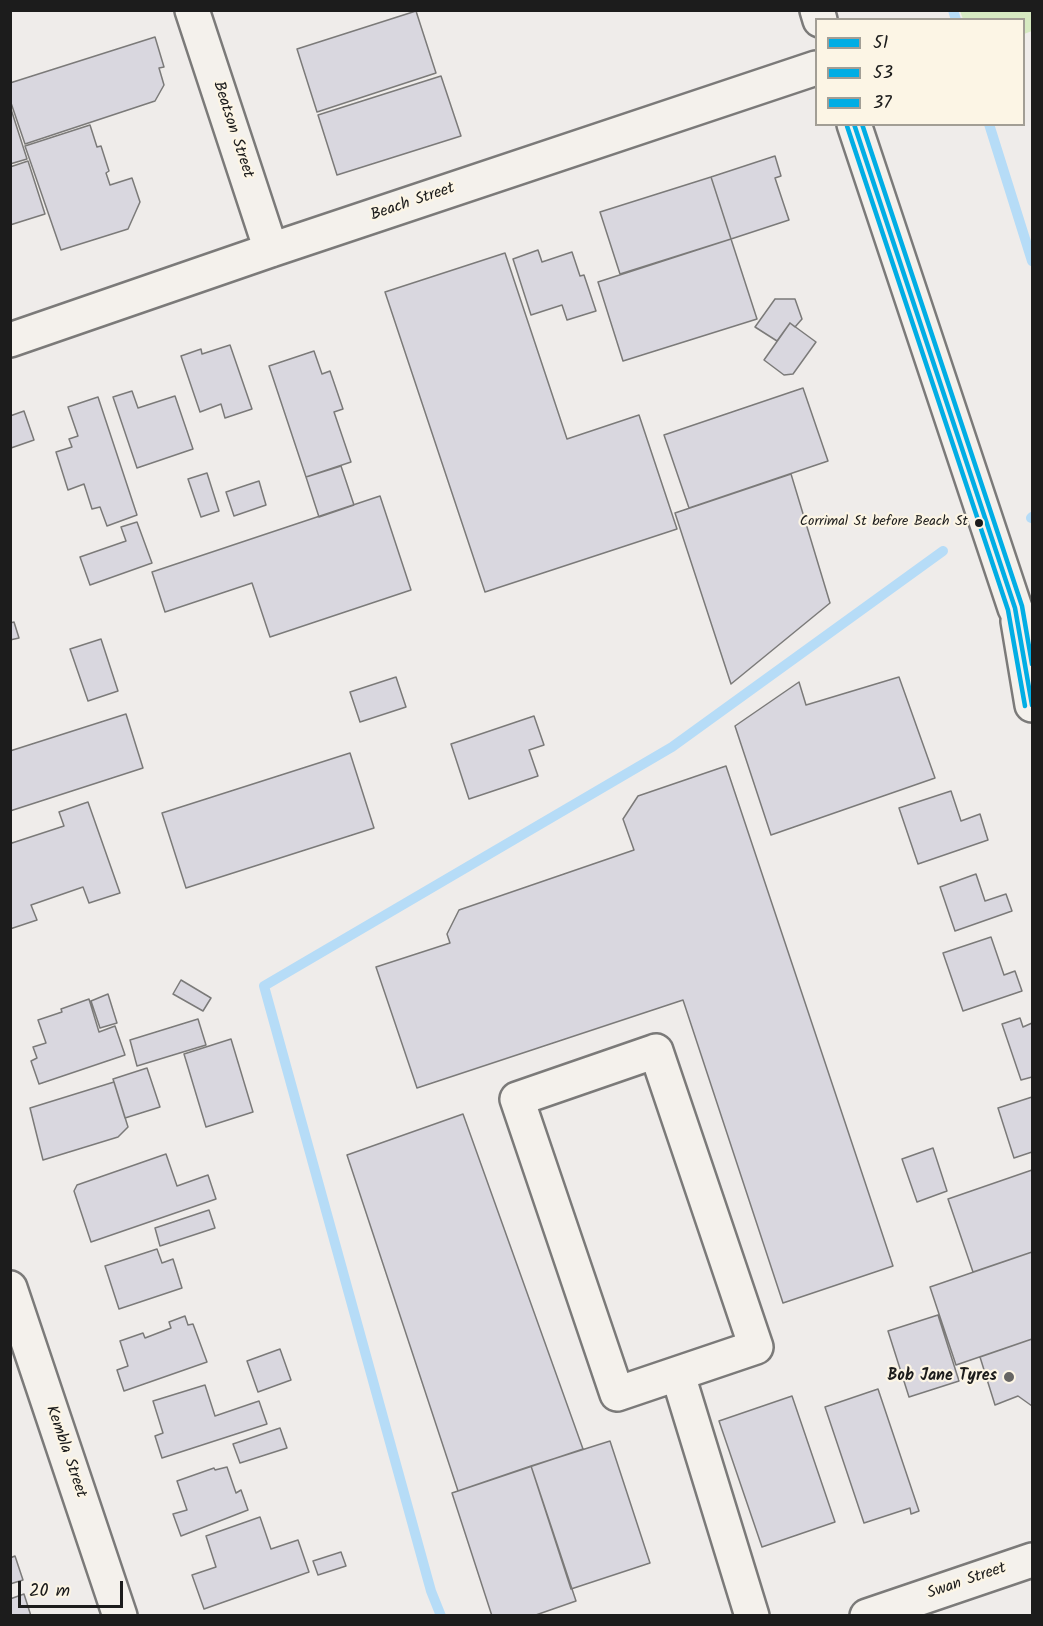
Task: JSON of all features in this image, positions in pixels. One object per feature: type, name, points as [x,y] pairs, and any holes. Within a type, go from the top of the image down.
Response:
[{"type":"street","name":"Beatson Street","points":[[192,10],[271,250]]},
{"type":"street","name":"Beach Street","points":[[10,340],[271,250],[815,68]]},
{"type":"street","points":[[855,126],[1015,608],[1032,644]]},
{"type":"street","points":[[1015,608],[1032,705]]},
{"type":"street","points":[[656,1051],[756,1347],[678,1375],[616,1394],[517,1099],[656,1051]]},
{"type":"street","name":"Kembla Street","points":[[10,1288],[120,1616]]},
{"type":"street","points":[[678,1375],[752,1616]]},
{"type":"street","name":"Swan Street","points":[[867,1616],[1032,1560]]},
{"type":"green space","points":[[960,11],[1032,11],[1032,31],[1025,34],[1025,18],[963,18]]},
{"type":"building","points":[[416,11],[436,73],[317,112],[297,49]]},
{"type":"building","points":[[155,37],[164,67],[159,68],[164,85],[155,101],[25,144],[10,100],[10,83]]},
{"type":"building","points":[[441,76],[461,136],[337,175],[318,115]]},
{"type":"building","points":[[10,106],[27,159],[10,164]]},
{"type":"building","points":[[90,125],[97,147],[101,146],[109,171],[106,173],[110,185],[132,178],[140,202],[128,229],[61,250],[25,146]]},
{"type":"building","points":[[775,156],[781,176],[775,178],[789,220],[731,239],[711,177]]},
{"type":"building","points":[[28,161],[45,214],[10,225],[10,167]]},
{"type":"building","points":[[711,177],[731,239],[620,274],[600,212]]},
{"type":"building","points":[[731,239],[757,319],[623,361],[598,282]]},
{"type":"building","points":[[538,250],[542,262],[572,252],[580,276],[584,275],[596,311],[567,320],[562,305],[531,315],[513,259]]},
{"type":"building","points":[[505,253],[567,439],[639,415],[677,529],[485,592],[385,292]]},
{"type":"building","points":[[775,299],[795,299],[802,319],[795,327],[790,323],[777,341],[755,327]]},
{"type":"building","points":[[790,323],[816,342],[793,374],[784,375],[764,360]]},
{"type":"building","points":[[230,345],[252,409],[225,418],[221,404],[200,412],[181,356],[201,349],[202,354]]},
{"type":"building","points":[[314,351],[322,374],[330,371],[343,409],[334,412],[351,462],[306,477],[269,366]]},
{"type":"building","points":[[803,388],[828,461],[689,508],[664,435]]},
{"type":"building","points":[[132,391],[138,408],[175,396],[193,449],[137,468],[113,397]]},
{"type":"building","points":[[98,397],[137,515],[107,526],[100,507],[92,509],[84,484],[68,490],[56,452],[72,447],[69,439],[78,436],[68,407]]},
{"type":"building","points":[[24,411],[34,440],[11,448],[10,416]]},
{"type":"building","points":[[341,466],[354,505],[319,517],[306,477]]},
{"type":"building","points":[[207,473],[219,511],[201,517],[188,479]]},
{"type":"building","points":[[791,474],[830,603],[731,684],[675,513]]},
{"type":"building","points":[[259,481],[266,505],[234,516],[226,492]]},
{"type":"building","points":[[380,496],[411,590],[270,637],[252,583],[165,612],[152,572]]},
{"type":"building","points":[[137,522],[152,563],[90,585],[80,557],[126,541],[121,527]]},
{"type":"building","points":[[14,622],[19,638],[10,640],[10,623]]},
{"type":"building","points":[[101,639],[118,691],[88,701],[70,649]]},
{"type":"building","points":[[396,677],[406,707],[360,722],[350,692]]},
{"type":"building","points":[[899,677],[935,778],[771,835],[735,726],[799,682],[806,705]]},
{"type":"building","points":[[126,714],[143,768],[10,811],[10,751]]},
{"type":"building","points":[[534,716],[544,745],[529,750],[538,776],[469,799],[451,744]]},
{"type":"building","points":[[350,753],[374,828],[186,888],[162,813]]},
{"type":"building","points":[[726,766],[893,1266],[783,1303],[683,1000],[417,1088],[376,967],[450,943],[447,934],[459,910],[634,850],[623,819],[638,796]]},
{"type":"building","points":[[951,791],[961,821],[980,814],[988,840],[918,864],[899,808]]},
{"type":"building","points":[[88,802],[120,893],[89,903],[83,887],[31,905],[37,920],[10,929],[10,839],[12,843],[64,826],[59,812]]},
{"type":"building","points":[[976,874],[985,901],[1006,894],[1012,911],[955,931],[940,887]]},
{"type":"building","points":[[991,937],[1004,975],[1015,971],[1022,991],[963,1011],[943,953]]},
{"type":"building","points":[[181,980],[211,998],[203,1011],[173,994]]},
{"type":"building","points":[[108,994],[117,1023],[100,1028],[91,1001]]},
{"type":"building","points":[[89,999],[99,1032],[115,1026],[125,1055],[39,1084],[31,1061],[37,1058],[33,1047],[46,1043],[38,1020]]},
{"type":"building","points":[[1020,1018],[1023,1027],[1032,1023],[1032,1077],[1021,1080],[1002,1024]]},
{"type":"building","points":[[198,1019],[206,1045],[137,1066],[130,1040]]},
{"type":"building","points":[[231,1039],[253,1112],[206,1127],[184,1054]]},
{"type":"building","points":[[147,1068],[160,1107],[125,1118],[113,1079]]},
{"type":"building","points":[[114,1082],[128,1127],[118,1137],[43,1160],[30,1108]]},
{"type":"building","points":[[1032,1097],[1032,1152],[1014,1158],[998,1108]]},
{"type":"building","points":[[463,1114],[583,1449],[458,1491],[347,1155]]},
{"type":"building","points":[[933,1148],[947,1191],[917,1202],[902,1159]]},
{"type":"building","points":[[166,1154],[177,1186],[208,1175],[216,1199],[91,1242],[74,1191],[77,1185]]},
{"type":"building","points":[[1032,1170],[1032,1252],[973,1272],[948,1199]]},
{"type":"building","points":[[209,1210],[215,1228],[160,1246],[155,1228]]},
{"type":"building","points":[[157,1249],[162,1263],[173,1259],[182,1288],[119,1309],[105,1266]]},
{"type":"building","points":[[1032,1252],[1032,1339],[956,1365],[930,1287]]},
{"type":"building","points":[[938,1315],[959,1381],[909,1397],[888,1331]]},
{"type":"building","points":[[185,1316],[188,1325],[193,1324],[207,1362],[124,1391],[117,1370],[128,1366],[120,1341],[143,1333],[145,1338],[171,1328],[169,1322]]},
{"type":"building","name":"Bob Jane Tyres","points":[[1032,1339],[1032,1406],[1018,1396],[995,1405],[980,1357]]},
{"type":"building","points":[[280,1349],[291,1380],[258,1392],[247,1361]]},
{"type":"building","points":[[205,1385],[215,1416],[259,1401],[267,1424],[162,1458],[155,1436],[163,1433],[153,1401]]},
{"type":"building","points":[[878,1389],[919,1511],[911,1514],[910,1508],[864,1523],[825,1407]]},
{"type":"building","points":[[792,1396],[835,1522],[762,1547],[719,1421]]},
{"type":"building","points":[[280,1428],[287,1448],[240,1463],[233,1444]]},
{"type":"building","points":[[610,1441],[650,1563],[571,1589],[531,1466]]},
{"type":"building","points":[[531,1466],[576,1601],[533,1616],[492,1616],[452,1493]]},
{"type":"building","points":[[227,1467],[236,1493],[241,1490],[248,1510],[181,1536],[173,1514],[187,1510],[177,1481],[214,1468],[215,1470]]},
{"type":"building","points":[[260,1517],[271,1549],[298,1540],[309,1572],[204,1609],[192,1575],[216,1567],[206,1536]]},
{"type":"building","points":[[341,1552],[346,1566],[318,1575],[313,1561]]},
{"type":"building","points":[[15,1556],[23,1580],[10,1584],[10,1558]]},
{"type":"building","points":[[24,1594],[31,1616],[10,1616],[10,1599]]},
{"type":"waterway","points":[[953,10],[955,18]]},
{"type":"waterway","points":[[990,126],[1032,261]]},
{"type":"waterway","points":[[441,1616],[431,1591],[264,986],[672,747],[943,551]]},
{"type":"transit line","name":"53","points":[[847,126],[1008,610],[1025,706]]},
{"type":"transit line","name":"51","points":[[855,126],[1015,608],[1032,705]]},
{"type":"transit line","name":"37","points":[[863,126],[1022,606],[1032,664]]},
{"type":"place","name":"Corrimal St before Beach St","points":[[979,523]]},
{"type":"place","name":"Bob Jane Tyres","points":[[1009,1377]]}]
